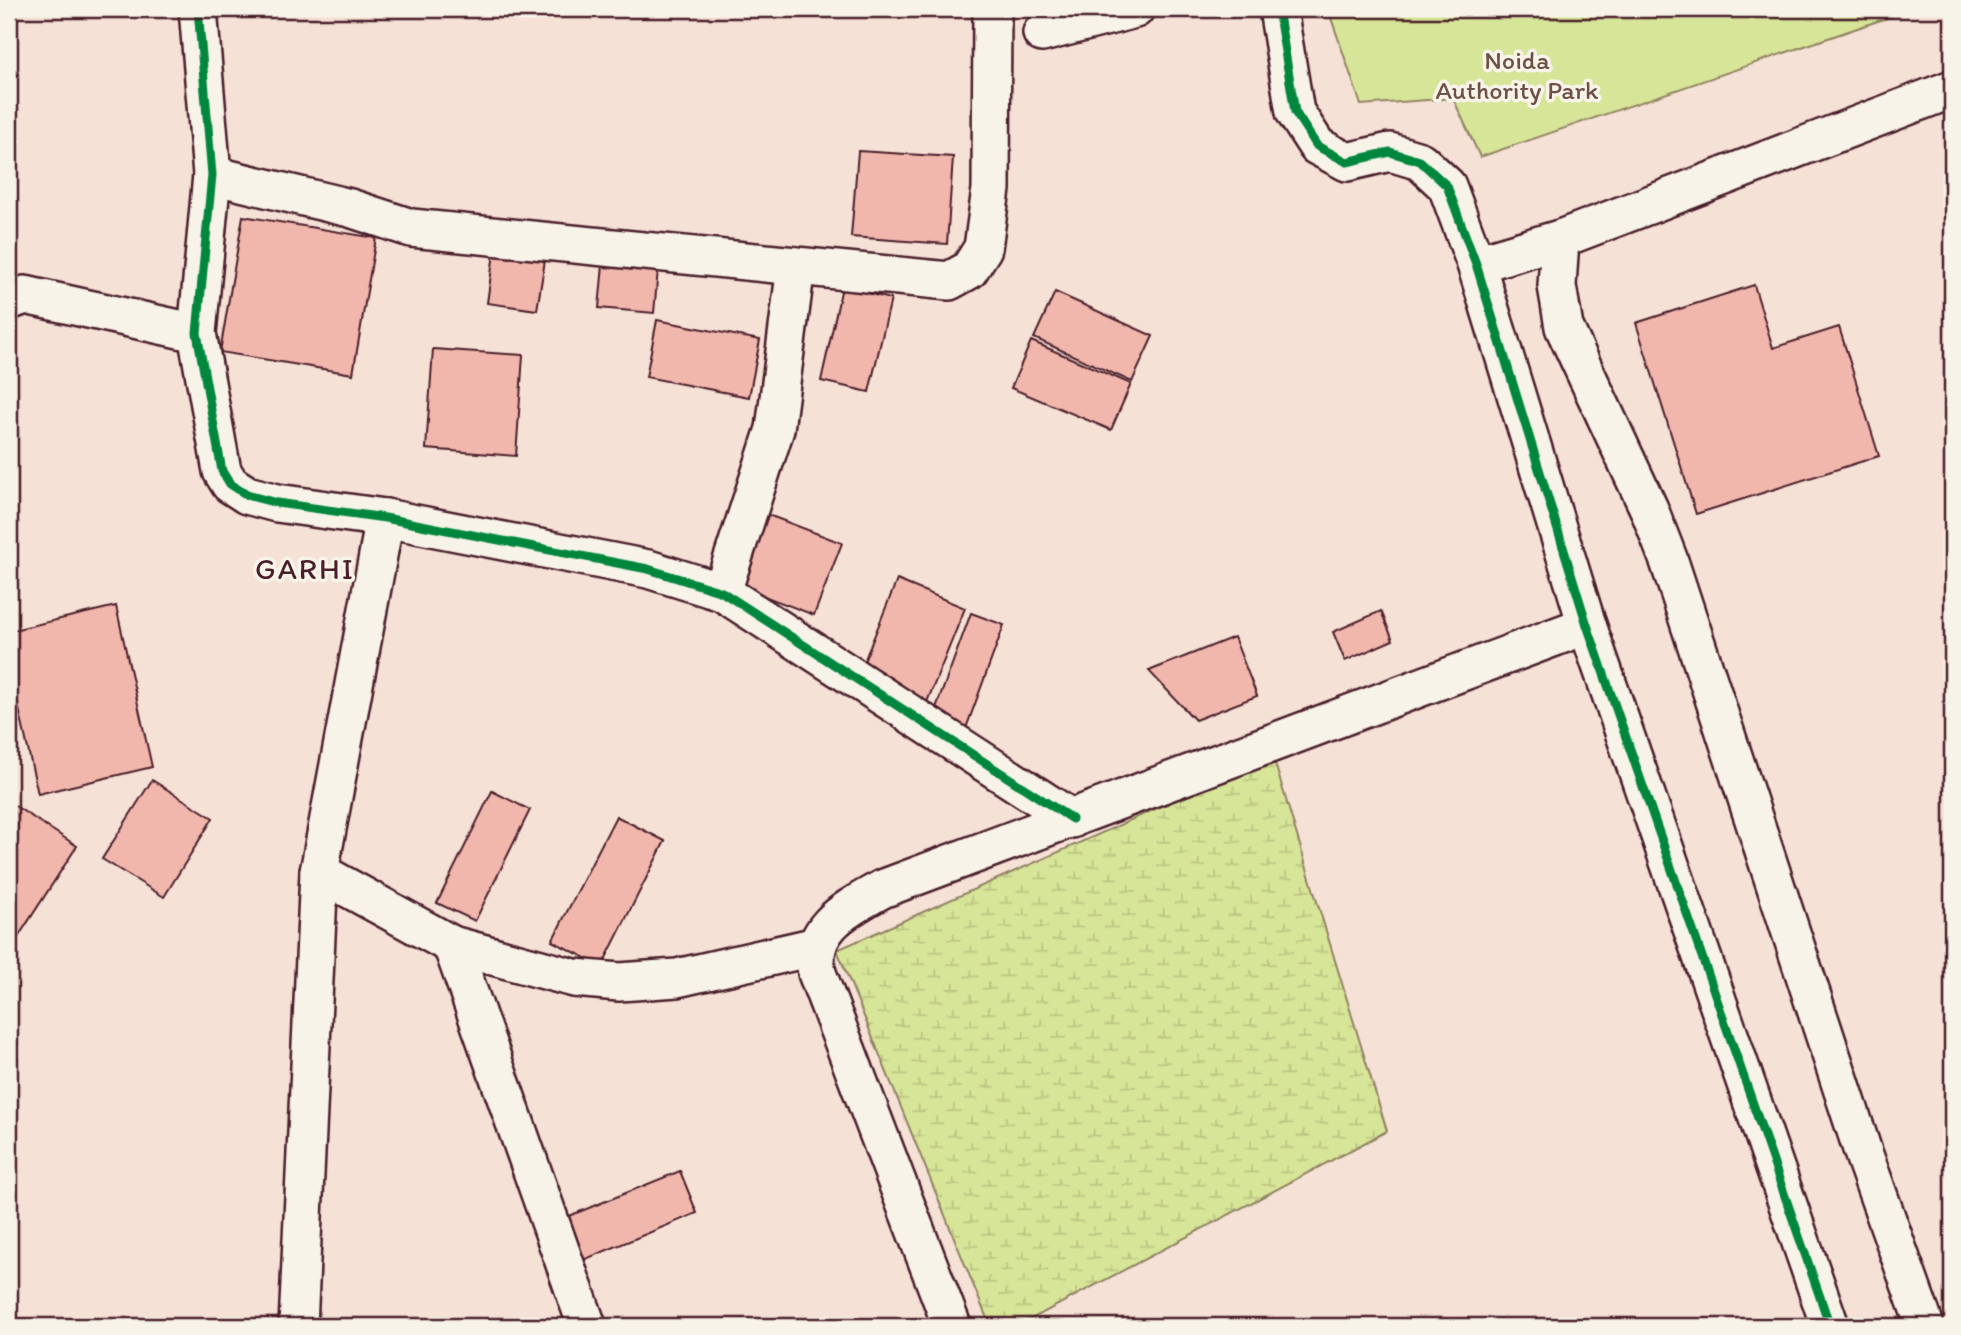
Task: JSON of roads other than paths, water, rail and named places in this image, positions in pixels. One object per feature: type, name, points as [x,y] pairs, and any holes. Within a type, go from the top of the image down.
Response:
[{"type":"street","points":[[198,9],[212,175],[197,333],[222,471],[230,484],[247,495],[277,503],[385,518],[648,569],[723,592],[1072,819]]},
{"type":"street","points":[[212,175],[350,208],[411,228],[949,281],[969,270],[983,248],[991,189],[992,9]]},
{"type":"street","points":[[1042,33],[1135,9]]},
{"type":"street","points":[[1278,9],[1295,112],[1317,146],[1347,162],[1390,152],[1420,161],[1447,186],[1476,264],[1587,625],[1830,1326]]},
{"type":"street","points":[[1476,264],[1560,239],[1952,89]]},
{"type":"street","points":[[1560,239],[1557,286],[1564,327],[1649,509],[1669,561],[1864,1155],[1925,1326]]},
{"type":"street","points":[[723,592],[775,429],[796,266]]},
{"type":"street","points":[[9,301],[25,295],[197,333]]},
{"type":"street","points":[[298,1326],[319,872],[385,518]]},
{"type":"street","points":[[952,1326],[817,973],[814,960],[817,946],[824,930],[837,915],[882,889],[1587,625]]},
{"type":"street","points":[[319,872],[453,945],[574,978],[619,982],[677,978],[817,946]]},
{"type":"street","points":[[453,945],[587,1326]]},
{"type":"district","name":"GARHI","points":[[305,568]]},
{"type":"park label","name":"Noida Authority Park","points":[[1517,75]]}]
